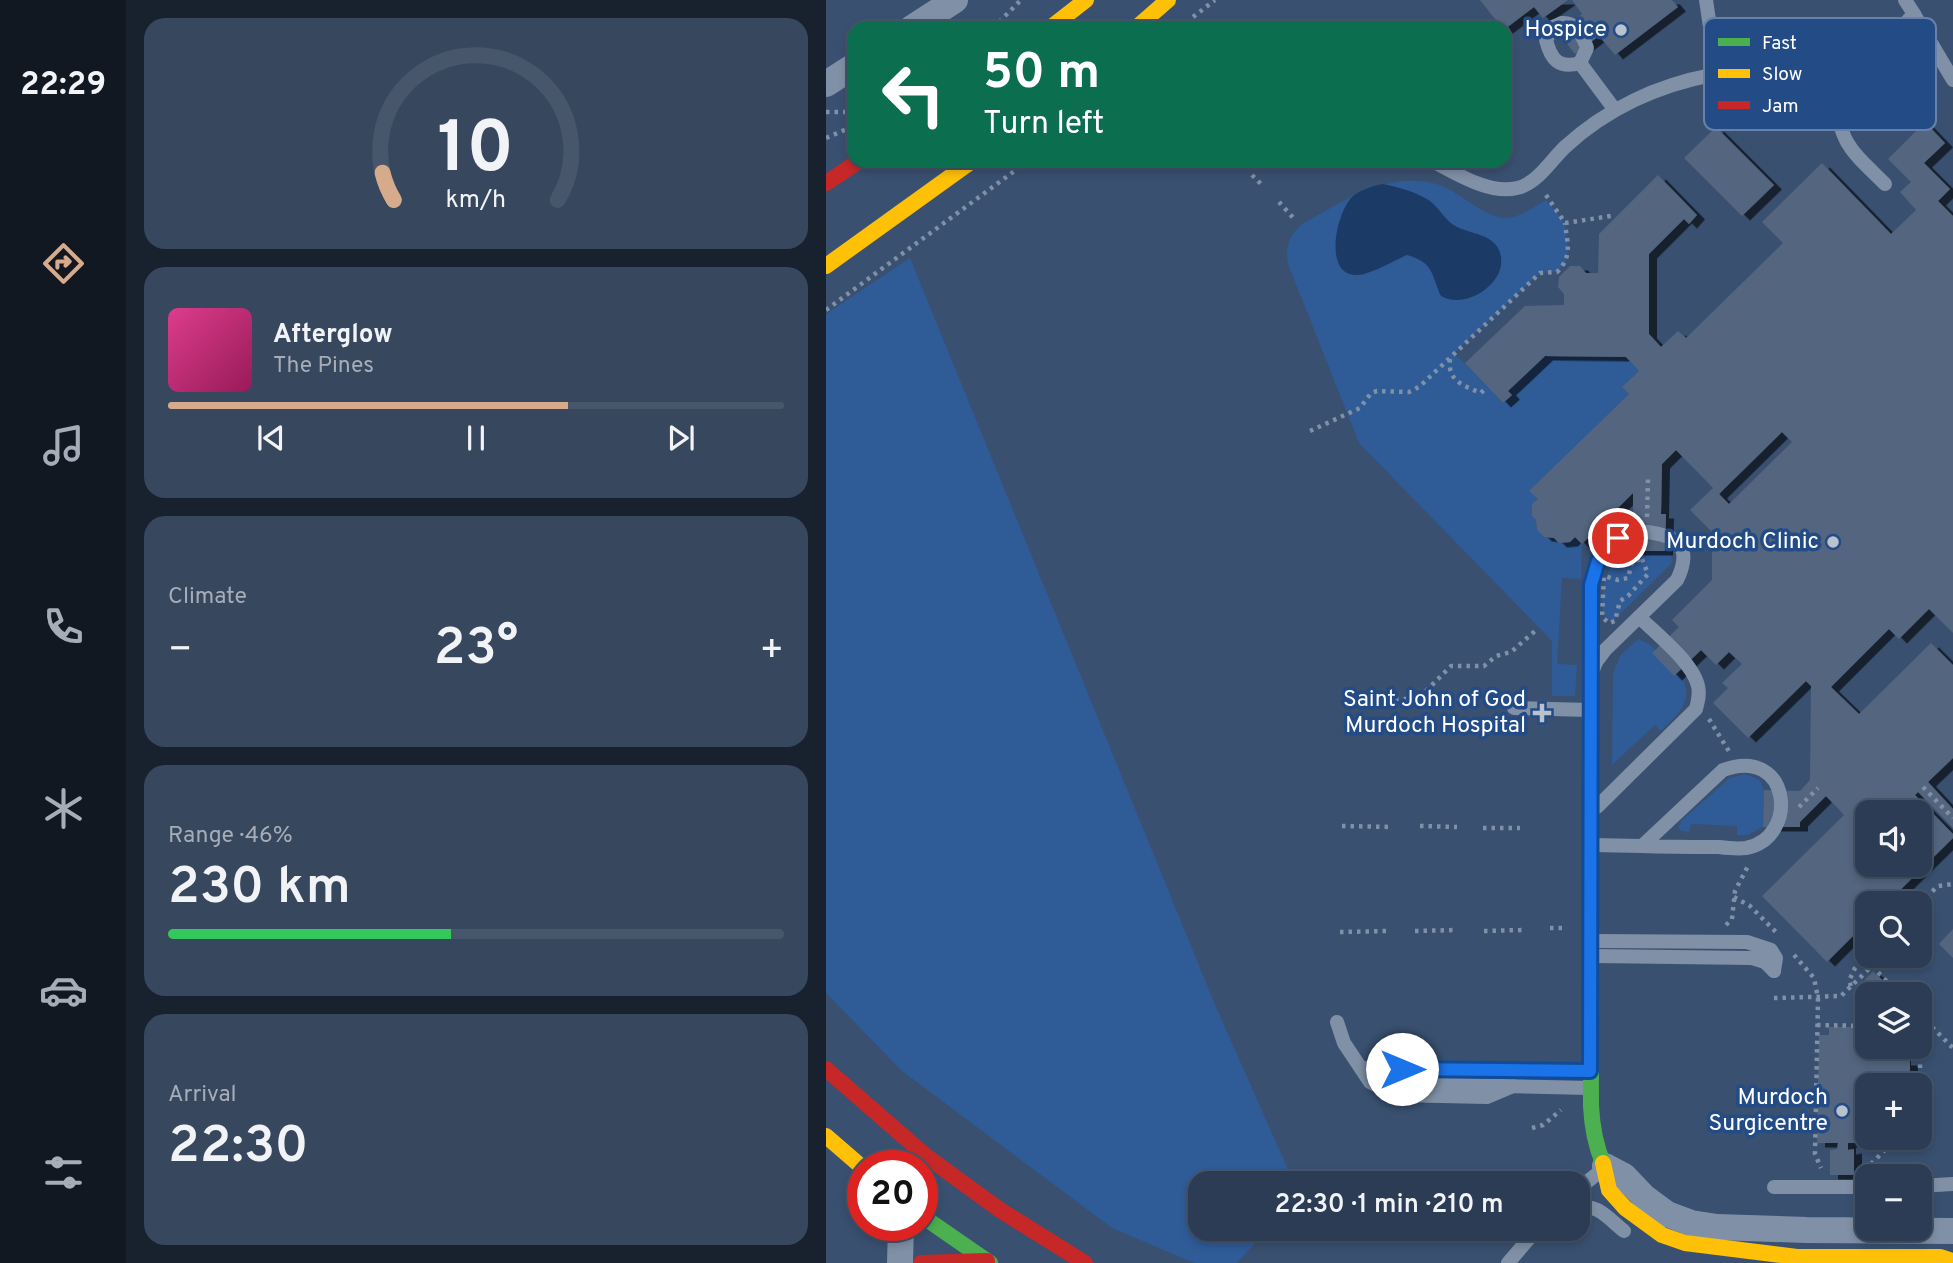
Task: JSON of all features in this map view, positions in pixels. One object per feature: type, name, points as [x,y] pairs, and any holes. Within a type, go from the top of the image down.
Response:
[{"type":"main road","points":[[1059,21],[1086,0]]},
{"type":"main road","points":[[1144,21],[1168,0]]},
{"type":"main road","points":[[826,183],[848,168]]},
{"type":"main road","points":[[826,267],[962,168]]},
{"type":"main road","points":[[1590,678],[1592,1127],[1605,1167],[1609,1191],[1643,1224],[1662,1235],[1685,1243],[1797,1256],[1940,1257],[1953,1261]]},
{"type":"main road","points":[[826,1069],[926,1156],[1000,1210],[1085,1263]]},
{"type":"main road","points":[[826,1136],[847,1154]]},
{"type":"main road","points":[[938,1227],[988,1262]]},
{"type":"main road","points":[[921,1263],[988,1262]]},
{"type":"street","points":[[923,21],[955,0]]},
{"type":"street","points":[[826,84],[847,70]]},
{"type":"street","points":[[1605,1167],[1624,1177],[1644,1197],[1667,1214],[1691,1223],[1717,1227],[1806,1230],[1953,1231]]},
{"type":"street","points":[[900,1263],[901,1241]]},
{"type":"lane","points":[[1706,0],[1709,18]]},
{"type":"lane","points":[[1905,0],[1916,18]]},
{"type":"lane","points":[[1910,18],[1914,14]]},
{"type":"lane","points":[[1936,51],[1953,80]]},
{"type":"lane","points":[[1580,63],[1615,110]]},
{"type":"lane","points":[[1448,168],[1490,187],[1506,190],[1518,188],[1530,183],[1566,146],[1615,110],[1645,95],[1704,77]]},
{"type":"lane","points":[[1841,130],[1846,145],[1885,184]]},
{"type":"lane","points":[[1647,532],[1674,538],[1681,544],[1684,561],[1677,579],[1605,650],[1590,678],[1591,585],[1598,561],[1618,538],[1633,533],[1647,532]]},
{"type":"lane","points":[[1591,813],[1696,709],[1699,697],[1699,687],[1693,671],[1639,617]]},
{"type":"lane","points":[[1514,708],[1590,710]]},
{"type":"lane","points":[[1590,845],[1642,846],[1747,848],[1763,839],[1776,826],[1782,810],[1781,793],[1774,779],[1757,768],[1736,766],[1724,770],[1642,846]]},
{"type":"lane","points":[[1747,942],[1771,950],[1776,958],[1774,971],[1765,962],[1752,958],[1591,949],[1747,942]]},
{"type":"lane","points":[[1337,1022],[1344,1043],[1370,1082],[1395,1095],[1487,1097],[1513,1086]]},
{"type":"lane","points":[[1362,1069],[1590,1071]]},
{"type":"lane","points":[[1402,1069],[1406,1079],[1415,1084],[1591,1088]]},
{"type":"lane","points":[[1590,1179],[1605,1167]]},
{"type":"lane","points":[[1932,1185],[1953,1184]]},
{"type":"lane","points":[[1774,1187],[1855,1187]]},
{"type":"lane","points":[[1590,1207],[1635,1238]]},
{"type":"lane","points":[[1508,1263],[1527,1241]]},
{"type":"lane","points":[[1676,1256],[1687,1259],[1712,1248]]},
{"type":"path","points":[[1000,21],[1021,0]]},
{"type":"path","points":[[826,112],[847,111]]},
{"type":"path","points":[[826,138],[847,129]]},
{"type":"path","points":[[826,310],[1019,168]]},
{"type":"path","points":[[1252,175],[1261,184]]},
{"type":"path","points":[[1310,430],[1360,408],[1371,394],[1377,391],[1409,392],[1419,387],[1540,273],[1557,272],[1566,262],[1568,251],[1565,222],[1546,195]]},
{"type":"path","points":[[1279,202],[1296,221]]},
{"type":"path","points":[[1565,222],[1611,216]]},
{"type":"path","points":[[1450,358],[1451,374],[1456,381],[1481,393],[1488,387]]},
{"type":"path","points":[[1647,478],[1647,532]]},
{"type":"path","points":[[1642,559],[1648,574],[1620,601],[1615,621],[1609,623],[1602,617],[1604,576],[1618,580],[1628,578],[1632,562],[1642,559]]},
{"type":"path","points":[[1380,706],[1392,699],[1418,699],[1451,666],[1484,666],[1496,656],[1511,652],[1535,631]]},
{"type":"path","points":[[1707,715],[1730,754]]},
{"type":"path","points":[[1923,787],[1953,818]]},
{"type":"path","points":[[1782,810],[1795,811],[1818,788]]},
{"type":"path","points":[[1342,826],[1391,827]]},
{"type":"path","points":[[1420,827],[1457,827]]},
{"type":"path","points":[[1483,828],[1520,828]]},
{"type":"path","points":[[1718,928],[1732,919],[1734,897],[1743,873],[1753,859]]},
{"type":"path","points":[[1932,892],[1938,886],[1953,884]]},
{"type":"path","points":[[1734,897],[1750,906],[1780,936]]},
{"type":"path","points":[[1415,931],[1455,930]]},
{"type":"path","points":[[1484,931],[1523,930]]},
{"type":"path","points":[[1340,932],[1387,931]]},
{"type":"path","points":[[1788,945],[1794,957],[1807,967],[1814,978],[1818,998],[1815,1154],[1821,1168]]},
{"type":"path","points":[[1856,982],[1872,966],[1887,982]]},
{"type":"path","points":[[1852,986],[1849,981],[1850,974],[1855,968]]},
{"type":"path","points":[[1774,998],[1841,996],[1855,983]]},
{"type":"path","points":[[1817,1025],[1855,1026]]},
{"type":"path","points":[[1932,1026],[1953,1048]]},
{"type":"path","points":[[1532,1128],[1543,1125],[1568,1106]]},
{"type":"path","points":[[1871,1164],[1886,1150]]},
{"type":"shaded area","points":[[1403,181],[1437,184],[1498,217],[1521,214],[1546,200],[1565,223],[1568,251],[1566,262],[1557,272],[1540,273],[1453,354],[1503,403],[1512,395],[1508,391],[1545,356],[1626,357],[1639,371],[1622,387],[1629,394],[1530,491],[1538,499],[1533,504],[1532,515],[1536,520],[1537,530],[1544,537],[1575,537],[1582,544],[1581,579],[1562,578],[1557,664],[1577,665],[1575,696],[1552,696],[1552,641],[1359,443],[1288,264],[1289,242],[1302,224],[1368,187]]},
{"type":"shaded area","points":[[1383,184],[1425,198],[1452,224],[1481,235],[1496,245],[1501,261],[1493,282],[1474,296],[1451,300],[1441,296],[1427,266],[1407,255],[1361,275],[1346,272],[1339,265],[1336,254],[1342,215],[1353,196],[1367,188]]},
{"type":"shaded area","points":[[910,258],[1216,1007],[1289,1171],[1188,1171],[1188,1241],[1257,1241],[1237,1263],[1194,1263],[1112,1228],[902,1071],[826,993],[826,314]]},
{"type":"shaded area","points":[[1666,550],[1672,563],[1610,621],[1602,606],[1602,596],[1611,566],[1620,551]]},
{"type":"shaded area","points":[[1638,639],[1649,644],[1682,678],[1685,701],[1678,714],[1661,731],[1655,725],[1612,765],[1613,674],[1620,656]]},
{"type":"shaded area","points":[[1745,774],[1760,780],[1764,792],[1763,827],[1747,835],[1737,835],[1737,826],[1691,824],[1689,832],[1678,828],[1682,820],[1730,778]]},
{"type":"building","name":"Hospice","points":[[1480,0],[1568,0],[1543,18],[1534,7],[1512,24],[1512,21],[1496,21]]},
{"type":"building","name":"Hospice","points":[[1572,0],[1672,0],[1678,7],[1615,55],[1599,36],[1575,54],[1558,32],[1582,14]]},
{"type":"building","points":[[1713,130],[1719,130],[1774,185],[1742,216],[1684,158]]},
{"type":"building","name":"Murdoch Clinic","points":[[1917,130],[1933,130],[1945,143],[1924,163],[1950,189],[1938,201],[1953,216],[1953,633],[1929,609],[1899,639],[1889,629],[1831,687],[1859,714],[1931,643],[1953,665],[1953,758],[1928,782],[1953,809],[1953,828],[1932,806],[1932,800],[1926,800],[1918,792],[1915,795],[1920,800],[1855,800],[1855,877],[1913,877],[1899,891],[1855,891],[1855,934],[1827,962],[1762,896],[1844,815],[1826,796],[1800,822],[1800,827],[1763,827],[1764,790],[1800,791],[1810,780],[1811,686],[1806,681],[1748,738],[1713,703],[1728,688],[1722,683],[1742,664],[1729,652],[1716,665],[1701,650],[1674,676],[1652,653],[1679,627],[1672,620],[1712,580],[1712,532],[1690,510],[1713,488],[1676,450],[1662,464],[1661,514],[1666,514],[1665,551],[1628,551],[1628,513],[1633,514],[1633,493],[1582,544],[1575,537],[1570,542],[1559,543],[1554,538],[1544,537],[1537,530],[1536,520],[1532,516],[1532,504],[1538,499],[1529,491],[1629,394],[1622,387],[1639,371],[1626,357],[1545,356],[1508,391],[1512,395],[1503,403],[1465,363],[1525,306],[1564,305],[1564,294],[1558,287],[1559,277],[1570,266],[1580,266],[1586,273],[1598,273],[1599,234],[1658,175],[1697,215],[1689,224],[1684,219],[1649,254],[1649,334],[1661,347],[1678,331],[1686,338],[1783,243],[1762,222],[1822,163],[1891,234],[1916,210],[1900,192],[1911,182],[1888,159]],"holes":[[[1782,432],[1792,442],[1729,504],[1719,494]]]},
{"type":"building","name":"Murdoch Clinic","points":[[1932,812],[1953,834],[1953,838],[1932,859]]},
{"type":"building","points":[[1953,929],[1953,958],[1939,944]]},
{"type":"building","points":[[1873,971],[1884,982],[1863,982]]},
{"type":"building","name":"Murdoch Surgicentre","points":[[1829,1027],[1855,1027],[1855,1059],[1910,1061],[1910,1073],[1855,1073],[1855,1143],[1848,1143],[1848,1150],[1854,1149],[1854,1175],[1830,1175],[1830,1150],[1837,1149],[1838,1143],[1817,1143],[1819,1035],[1829,1035]]},
{"type":"traffic: fast","points":[[1590,678],[1591,1106],[1594,1135],[1603,1163]]},
{"type":"traffic: fast","points":[[938,1227],[990,1263]]},
{"type":"traffic: slow","points":[[1059,21],[1086,0]]},
{"type":"traffic: slow","points":[[1144,21],[1168,0]]},
{"type":"traffic: slow","points":[[826,266],[962,168]]},
{"type":"traffic: slow","points":[[826,1136],[847,1154]]},
{"type":"traffic: slow","points":[[1603,1163],[1609,1190],[1625,1208],[1662,1235],[1685,1243],[1797,1257],[1940,1257],[1953,1261]]},
{"type":"traffic: jam","points":[[826,183],[848,168]]},
{"type":"traffic: jam","points":[[826,1069],[926,1156],[1000,1210],[1085,1263]]},
{"type":"traffic: jam","points":[[921,1263],[987,1261]]},
{"type":"place","name":"Hospice","points":[[1621,30]]},
{"type":"place","name":"Murdoch Clinic","points":[[1833,542]]},
{"type":"place","name":"Saint John of God Murdoch Hospital","points":[[1542,713]]},
{"type":"place","name":"Murdoch Surgicentre","points":[[1842,1111]]},
{"type":"route","points":[[1402,1069],[1590,1071],[1591,585],[1598,561],[1618,538]]}]
